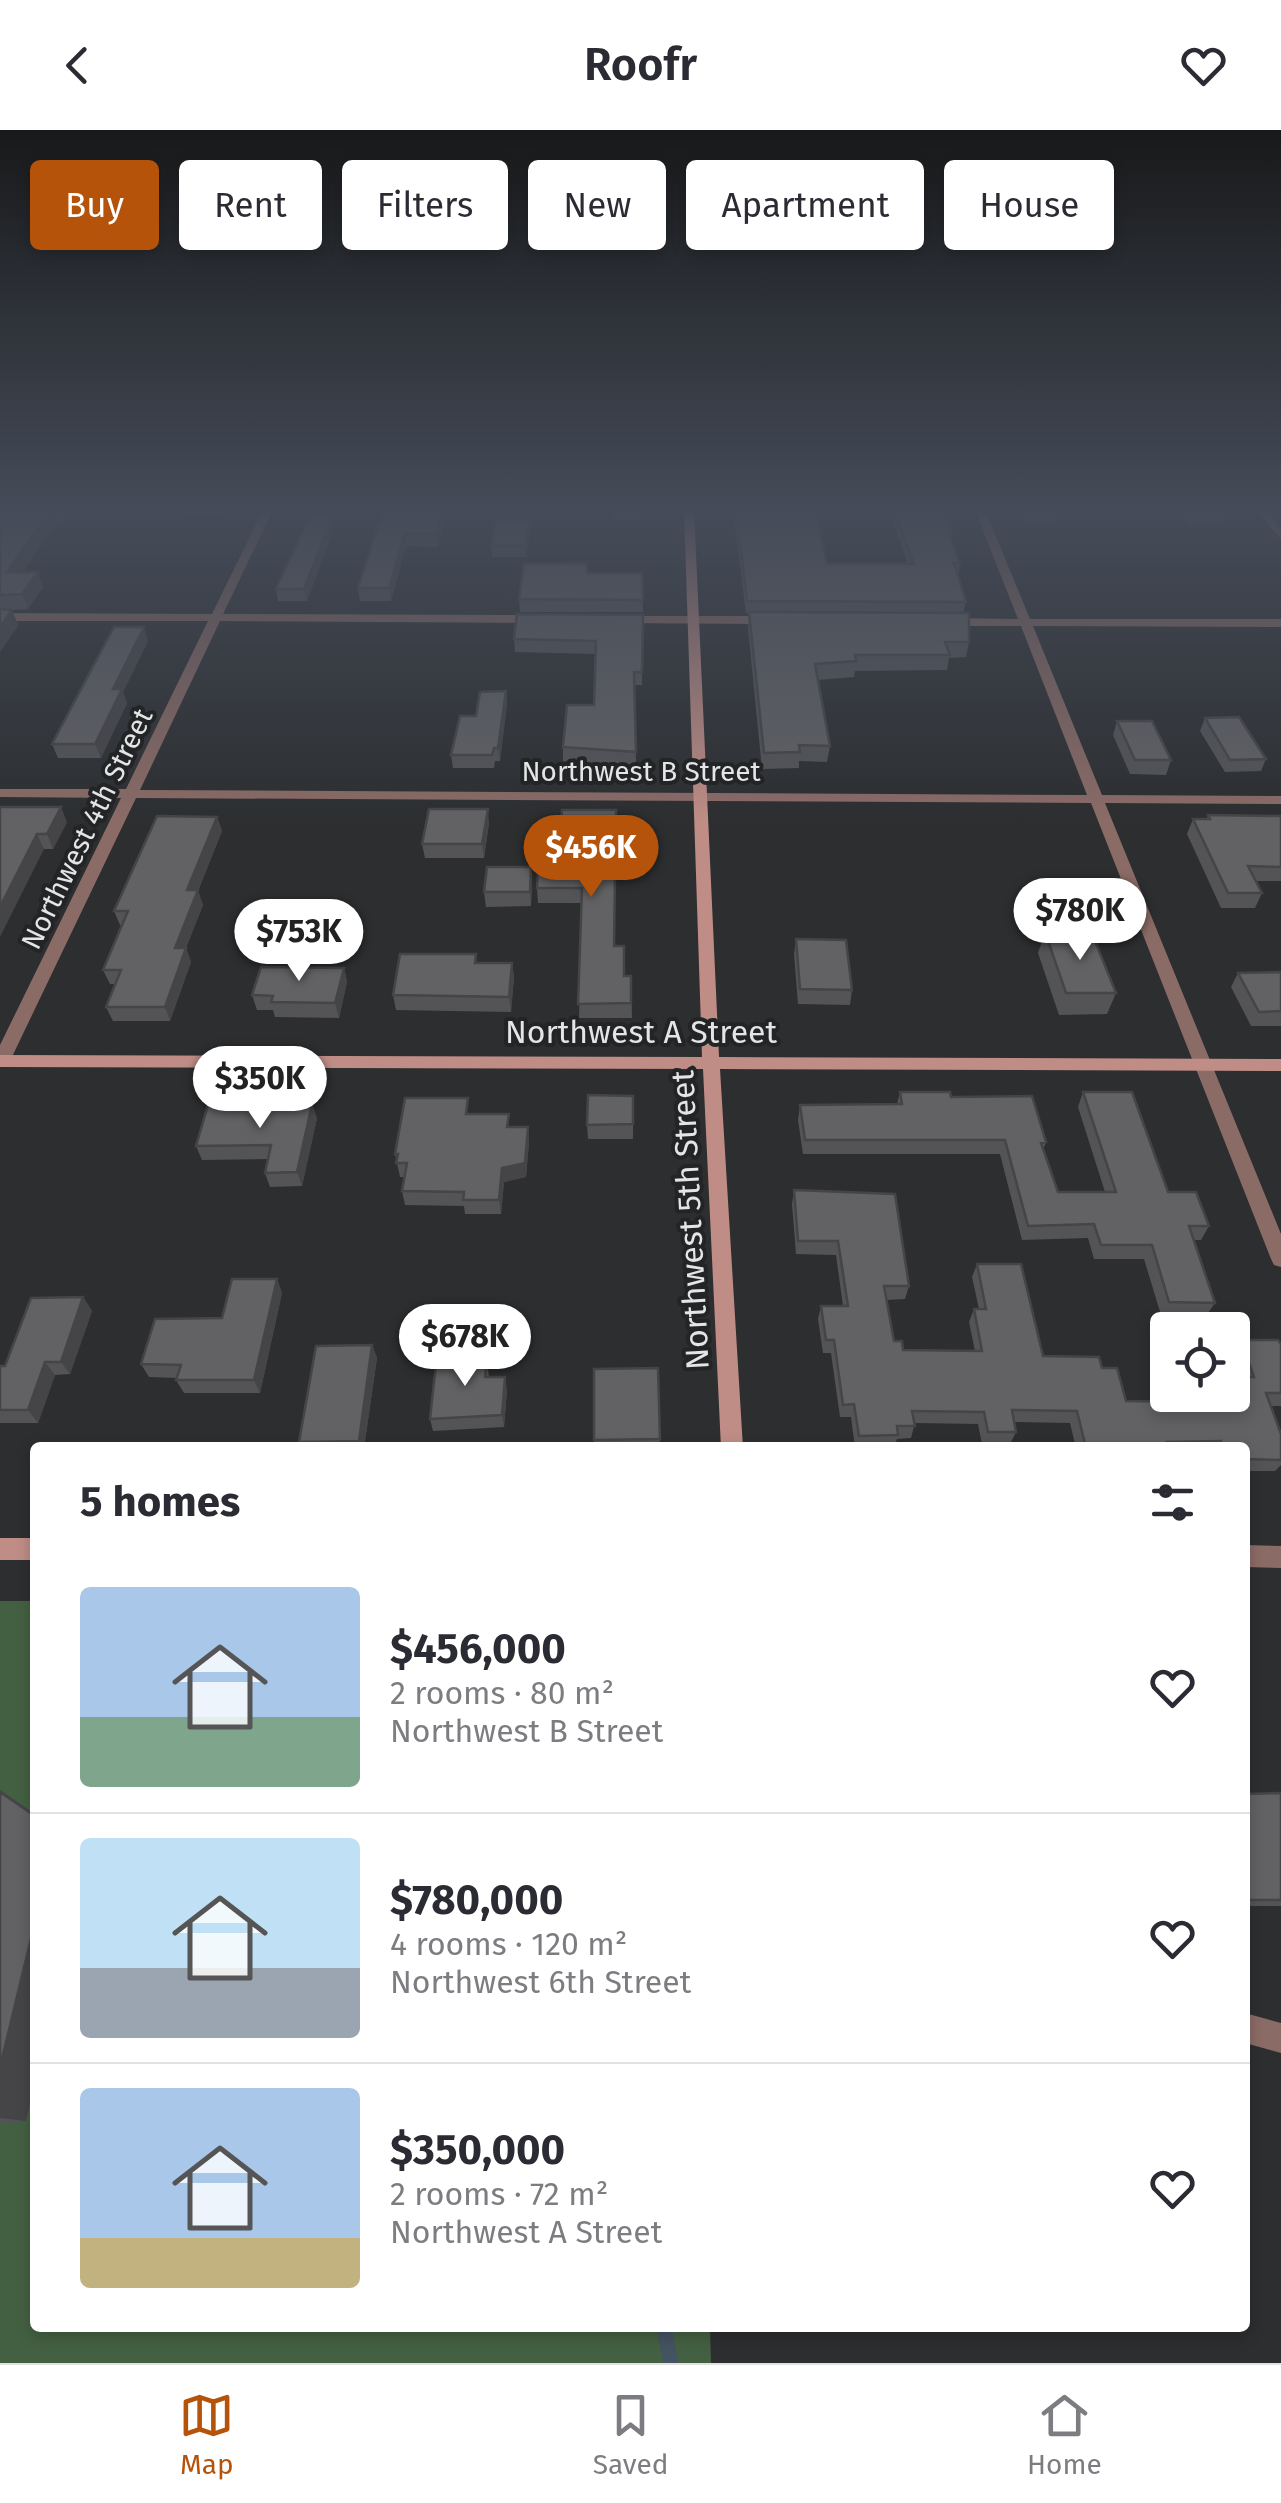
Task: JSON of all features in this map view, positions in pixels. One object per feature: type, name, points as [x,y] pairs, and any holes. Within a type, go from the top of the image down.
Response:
[{"type":"street","name":"Northwest 4th Street","points":[[0,1061],[218,614]]},
{"type":"street","name":"Northwest 5th Street","points":[[693,614],[732,1442]]},
{"type":"street","points":[[1022,614],[1281,1259]]},
{"type":"street","points":[[0,617],[549,619]]},
{"type":"street","points":[[608,619],[792,620]]},
{"type":"street","points":[[935,622],[1281,622]]},
{"type":"street","name":"Northwest B Street","points":[[0,793],[1281,800]]},
{"type":"street","name":"Northwest A Street","points":[[0,1061],[1281,1066]]},
{"type":"street","points":[[0,1549],[30,1549]]},
{"type":"street","points":[[1250,1556],[1281,1556]]},
{"type":"street","points":[[1250,2029],[1281,2038]]},
{"type":"green space","points":[[0,1601],[30,1601],[30,2332],[710,2332],[711,2363],[0,2363]]},
{"type":"building","points":[[517,614],[643,615],[642,672],[634,672],[636,752],[563,747],[567,705],[594,705],[596,641],[514,639]]},
{"type":"building","points":[[749,614],[969,614],[969,642],[945,642],[950,655],[855,655],[856,661],[815,664],[830,746],[799,745],[800,752],[764,753]]},
{"type":"building","points":[[114,627],[144,627],[113,689],[122,689],[95,744],[52,744]]},
{"type":"building","points":[[506,691],[498,748],[494,748],[492,755],[451,755],[460,716],[476,716],[480,692]]},
{"type":"building","points":[[1239,717],[1266,759],[1230,760],[1205,718]]},
{"type":"building","points":[[1117,721],[1152,721],[1171,760],[1135,760]]},
{"type":"building","points":[[0,807],[61,807],[47,834],[37,834],[0,907]]},
{"type":"building","points":[[429,809],[488,809],[482,844],[422,844]]},
{"type":"building","points":[[562,810],[616,810],[614,946],[624,946],[624,976],[631,976],[631,1003],[578,1004],[582,888],[537,888],[539,856],[545,856],[545,848],[559,848]]},
{"type":"building","points":[[1208,815],[1281,816],[1281,867],[1248,866],[1262,893],[1228,893],[1193,819],[1210,819]]},
{"type":"building","points":[[157,816],[217,817],[187,890],[198,890],[175,948],[186,948],[165,1007],[106,1007],[121,970],[103,970],[128,911],[114,911]]},
{"type":"building","points":[[487,867],[531,867],[530,892],[484,892]]},
{"type":"building","points":[[1091,931],[1116,993],[1066,993],[1045,932]]},
{"type":"building","points":[[796,939],[846,940],[852,990],[800,989]]},
{"type":"building","points":[[400,954],[476,954],[475,963],[512,963],[509,997],[393,995]]},
{"type":"building","points":[[261,967],[344,968],[335,1003],[271,1002],[273,996],[252,995]]},
{"type":"building","points":[[1281,972],[1281,1011],[1259,1012],[1238,973]]},
{"type":"building","points":[[900,1092],[950,1092],[951,1097],[1032,1096],[1046,1142],[1041,1143],[1058,1192],[1116,1192],[1083,1092],[1132,1092],[1168,1192],[1196,1192],[1209,1226],[1189,1226],[1215,1303],[1169,1302],[1152,1245],[1101,1245],[1094,1224],[1028,1226],[1005,1140],[805,1140],[800,1105],[902,1104]]},
{"type":"building","points":[[588,1095],[633,1096],[633,1124],[587,1125]]},
{"type":"building","points":[[405,1098],[468,1098],[466,1114],[509,1114],[507,1127],[528,1127],[525,1163],[502,1168],[499,1200],[463,1200],[464,1192],[402,1191],[407,1163],[396,1163],[395,1154]]},
{"type":"building","points":[[312,1104],[297,1172],[265,1173],[271,1145],[196,1146],[208,1105]]},
{"type":"building","points":[[794,1190],[895,1194],[909,1286],[884,1286],[894,1341],[902,1341],[903,1350],[982,1351],[974,1309],[986,1309],[977,1264],[1021,1264],[1043,1356],[1099,1357],[1102,1368],[1117,1368],[1126,1401],[1150,1401],[1150,1412],[1250,1412],[1250,1377],[1254,1377],[1250,1340],[1278,1340],[1281,1393],[1266,1393],[1281,1434],[1281,1460],[1250,1459],[1250,1442],[1085,1442],[1077,1411],[1012,1410],[1016,1432],[988,1432],[984,1412],[912,1411],[915,1426],[897,1426],[898,1435],[859,1436],[854,1404],[843,1405],[834,1340],[826,1340],[821,1306],[848,1306],[838,1241],[798,1241]]},
{"type":"building","points":[[232,1279],[277,1279],[254,1380],[176,1380],[181,1365],[141,1364],[155,1319],[222,1318]]},
{"type":"building","points":[[83,1297],[61,1362],[45,1362],[28,1410],[0,1410],[0,1366],[5,1366],[31,1298]]},
{"type":"building","points":[[372,1345],[359,1441],[299,1442],[316,1346]]},
{"type":"building","points":[[437,1355],[468,1355],[467,1361],[487,1361],[485,1377],[505,1377],[502,1415],[430,1419]]},
{"type":"building","points":[[658,1368],[660,1439],[594,1440],[594,1369]]},
{"type":"building","points":[[0,1792],[30,1813],[30,1943],[0,2067]]},
{"type":"building","points":[[1281,1793],[1281,1900],[1250,1900],[1250,1794]]},
{"type":"waterway","points":[[665,2332],[671,2363]]}]
